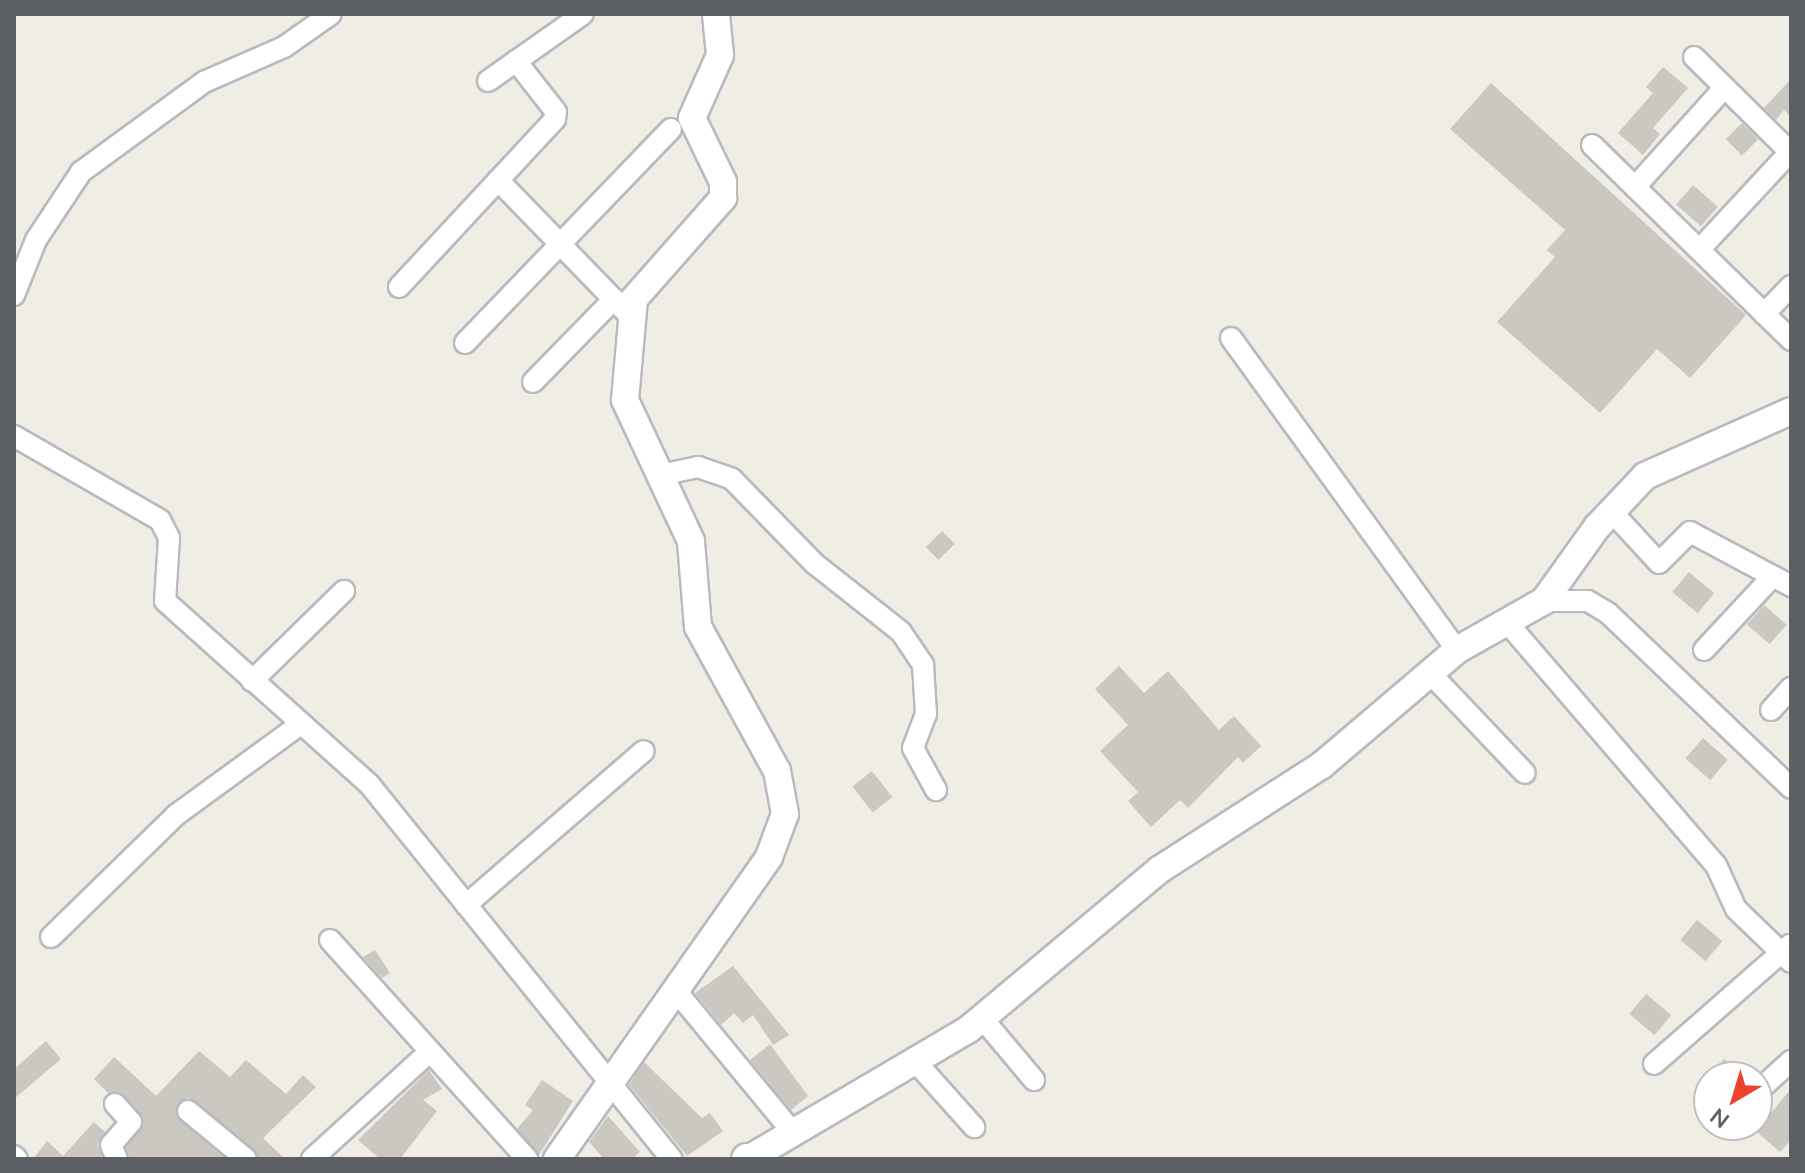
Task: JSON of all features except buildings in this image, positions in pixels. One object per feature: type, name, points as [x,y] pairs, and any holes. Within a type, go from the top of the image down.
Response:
[{"type":"street","points":[[14,295],[36,240],[81,172],[204,82],[284,47],[331,14]]},
{"type":"street","points":[[488,81],[583,14]]},
{"type":"street","points":[[533,382],[644,285],[723,198],[723,182],[691,109],[720,55],[716,14]]},
{"type":"street","points":[[1694,57],[1790,153],[1699,250]]},
{"type":"street","points":[[399,287],[555,119],[556,112],[516,61]]},
{"type":"street","points":[[1635,187],[1724,88]]},
{"type":"street","points":[[465,343],[671,129]]},
{"type":"street","points":[[1592,145],[1791,340]]},
{"type":"street","points":[[498,180],[621,307],[625,400],[638,436],[665,474],[691,541],[698,627],[777,771],[785,814],[769,857],[613,1086],[557,1159]]},
{"type":"street","points":[[1764,314],[1791,286]]},
{"type":"street","points":[[1231,338],[1457,650]]},
{"type":"street","points":[[1544,601],[1612,512],[1645,476],[1791,411]]},
{"type":"street","points":[[14,436],[160,520],[169,538],[165,601],[369,784],[672,1159]]},
{"type":"street","points":[[665,474],[698,467],[732,479],[815,564],[901,632],[923,665],[926,714],[913,748],[936,790]]},
{"type":"street","points":[[1612,512],[1659,563],[1690,532],[1782,581],[1704,650]]},
{"type":"street","points":[[252,681],[344,591]]},
{"type":"street","points":[[749,1159],[795,1135],[982,1018],[1159,870],[1322,765],[1457,650],[1505,620],[1544,601],[1588,601],[1608,613],[1791,788]]},
{"type":"street","points":[[1505,620],[1716,865],[1736,909],[1788,953],[1654,1064]]},
{"type":"street","points":[[1429,672],[1525,773]]},
{"type":"street","points":[[1771,710],[1791,688]]},
{"type":"street","points":[[51,937],[176,815],[301,724]]},
{"type":"street","points":[[466,905],[644,751]]},
{"type":"street","points":[[330,940],[527,1159]]},
{"type":"street","points":[[677,992],[795,1135]]},
{"type":"street","points":[[982,1018],[1034,1080]]},
{"type":"street","points":[[312,1159],[429,1052]]},
{"type":"street","points":[[915,1061],[974,1127]]},
{"type":"street","points":[[1773,1077],[1791,1061]]},
{"type":"street","points":[[115,1104],[131,1122],[111,1145],[117,1159]]},
{"type":"street","points":[[188,1111],[246,1159]]}]
